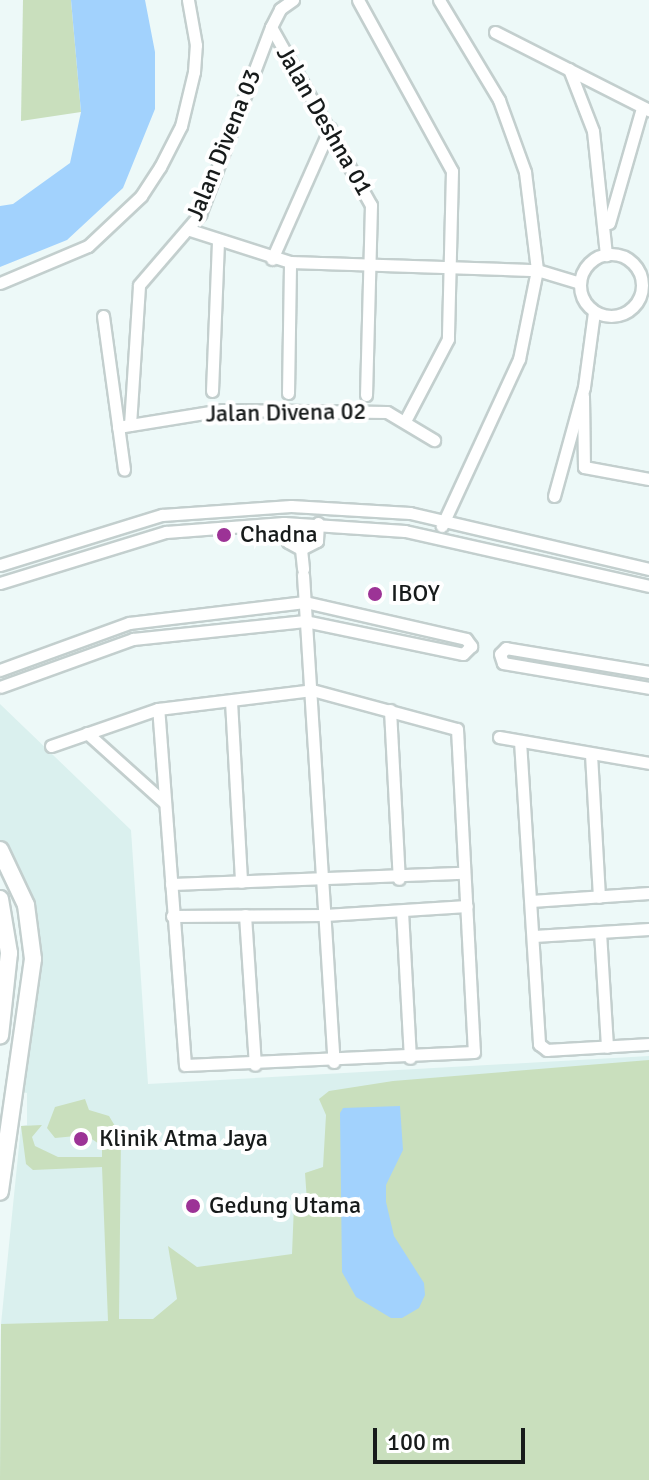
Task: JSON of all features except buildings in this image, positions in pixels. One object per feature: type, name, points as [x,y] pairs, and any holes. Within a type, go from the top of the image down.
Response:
[{"type":"main road","points":[[0,850],[26,905],[33,959],[0,1192]]},
{"type":"main road","points":[[0,899],[9,953],[0,1036]]},
{"type":"street","points":[[0,283],[88,246],[141,196],[181,126],[194,72],[196,45],[188,0]]},
{"type":"street","name":"Jalan Divena 03","points":[[124,426],[139,285],[190,230],[271,27],[280,9],[293,0]]},
{"type":"street","points":[[358,0],[452,171],[444,353],[405,421]]},
{"type":"street","points":[[437,537],[519,359],[537,270],[525,172],[499,100],[439,0]]},
{"type":"street","name":"Jalan Deshna 01","points":[[271,27],[371,205],[366,395]]},
{"type":"street","points":[[495,32],[646,109],[607,227]]},
{"type":"street","points":[[569,69],[593,131],[607,227],[606,255]]},
{"type":"street","points":[[272,259],[330,128]]},
{"type":"street","points":[[190,230],[272,259],[290,262],[450,264],[537,270],[580,283]]},
{"type":"street","points":[[212,391],[218,241]]},
{"type":"street","points":[[606,255],[628,259],[645,290],[630,310],[618,316],[594,312],[586,304],[580,283],[588,264],[606,255]]},
{"type":"street","points":[[288,393],[290,262]]},
{"type":"street","points":[[594,312],[584,387],[584,467],[649,479]]},
{"type":"street","points":[[103,316],[124,426],[124,470]]},
{"type":"street","points":[[554,496],[584,387]]},
{"type":"street","name":"Jalan Divena 02","points":[[124,426],[223,410],[387,412],[434,440]]},
{"type":"street","points":[[0,565],[93,533],[162,515],[227,508],[352,507],[445,520],[649,569]]},
{"type":"street","points":[[284,523],[288,542],[301,549]]},
{"type":"street","points":[[301,549],[317,541],[318,523]]},
{"type":"street","points":[[0,583],[99,548],[166,532],[318,523],[437,537],[649,586]]},
{"type":"street","points":[[93,533],[99,548]]},
{"type":"street","points":[[301,549],[334,1062]]},
{"type":"street","points":[[0,670],[129,623],[305,602],[466,639],[471,646],[463,654],[305,621],[133,639],[0,687]]},
{"type":"street","points":[[129,623],[133,639]]},
{"type":"street","points":[[649,672],[506,648],[500,654],[503,663],[649,688]]},
{"type":"street","points":[[51,746],[158,709],[312,690],[457,729],[476,1049],[464,1056],[255,1065],[183,1063],[158,709]]},
{"type":"street","points":[[231,701],[241,882]]},
{"type":"street","points":[[390,710],[399,879]]},
{"type":"street","points":[[87,733],[164,802]]},
{"type":"street","points":[[499,737],[649,763]]},
{"type":"street","points":[[520,741],[541,1047],[649,1044]]},
{"type":"street","points":[[591,754],[599,897]]},
{"type":"street","points":[[171,884],[323,882],[464,873]]},
{"type":"street","points":[[531,901],[649,893]]},
{"type":"street","points":[[172,916],[325,915],[467,906]]},
{"type":"street","points":[[402,911],[410,1058]]},
{"type":"street","points":[[245,915],[255,1065]]},
{"type":"street","points":[[534,936],[649,929]]},
{"type":"street","points":[[600,932],[607,1047]]},
{"type":"shaded area","points":[[0,704],[131,830],[148,1084],[649,1056],[649,1480],[0,1480],[1,1324],[21,1126],[27,1125],[27,1093],[22,1092],[37,966],[34,907],[0,844]]},
{"type":"green space","points":[[23,0],[71,0],[81,112],[21,121]]},
{"type":"green space","points":[[649,1060],[649,1480],[0,1480],[1,1324],[108,1321],[102,1167],[33,1170],[26,1164],[21,1126],[42,1125],[32,1137],[35,1146],[58,1157],[102,1157],[102,1146],[86,1135],[55,1138],[47,1128],[55,1107],[85,1099],[89,1110],[109,1116],[121,1136],[119,1319],[153,1319],[177,1299],[168,1246],[197,1267],[292,1254],[294,1205],[307,1201],[305,1173],[323,1167],[326,1115],[319,1099],[329,1091],[393,1081]]},
{"type":"water","points":[[71,0],[145,0],[155,52],[155,109],[123,188],[67,240],[0,267],[0,206],[13,204],[70,163],[81,112]]},
{"type":"water","points":[[400,1106],[403,1150],[386,1185],[386,1202],[394,1236],[424,1283],[425,1295],[419,1308],[402,1318],[391,1318],[356,1297],[342,1272],[340,1113],[343,1108]]},
{"type":"place","name":"Chadna","points":[[224,535]]},
{"type":"place","name":"IBOY","points":[[375,594]]},
{"type":"place","name":"Klinik Atma Jaya","points":[[81,1139]]},
{"type":"place","name":"Gedung Utama","points":[[193,1206]]}]
